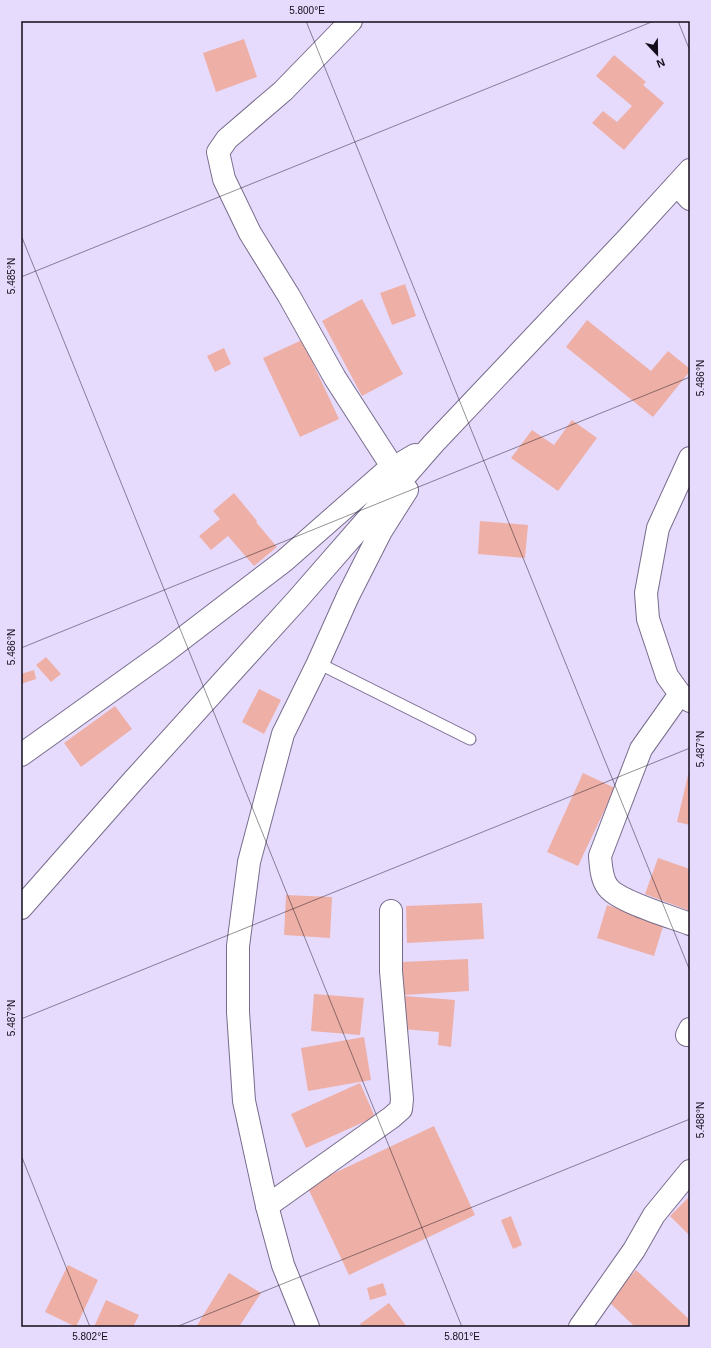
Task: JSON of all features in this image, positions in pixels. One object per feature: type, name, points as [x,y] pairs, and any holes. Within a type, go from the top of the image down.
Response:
[{"type":"street","points":[[351,21],[283,91],[227,138],[218,152],[224,179],[250,233],[289,296],[335,378],[393,468]]},
{"type":"street","points":[[21,908],[132,782],[297,600],[433,444],[628,239],[686,185]]},
{"type":"street","points":[[21,756],[165,652],[278,566],[383,474],[433,444]]},
{"type":"street","points":[[308,1327],[283,1265],[267,1206],[244,1101],[238,1012],[238,946],[249,862],[283,734],[318,663],[348,596],[381,531],[406,492],[433,444]]},
{"type":"street","points":[[690,458],[658,528],[646,593],[648,619],[667,676],[685,698],[641,748],[600,856],[602,874],[607,887],[626,901],[690,924]]},
{"type":"street","points":[[267,1206],[392,1117],[401,1109],[402,1099],[391,971],[391,910]]},
{"type":"street","points":[[580,1327],[634,1250],[654,1215],[690,1171]]},
{"type":"lane","points":[[318,663],[470,739]]},
{"type":"building","points":[[244,39],[257,77],[216,92],[203,53]]},
{"type":"building","points":[[614,55],[646,82],[643,85],[664,103],[624,150],[592,123],[603,111],[617,122],[632,106],[596,76]]},
{"type":"building","points":[[405,284],[416,316],[392,325],[380,293]]},
{"type":"building","points":[[362,299],[403,374],[362,396],[322,321]]},
{"type":"building","points":[[587,320],[651,371],[668,351],[690,369],[690,371],[653,417],[566,347]]},
{"type":"building","points":[[302,340],[339,419],[300,437],[263,358]]},
{"type":"building","points":[[224,348],[231,364],[215,372],[207,356]]},
{"type":"building","points":[[572,420],[597,438],[558,491],[511,458],[532,430],[554,445]]},
{"type":"building","points":[[234,493],[277,547],[254,566],[228,536],[211,550],[199,536],[220,519],[213,511]]},
{"type":"building","points":[[480,521],[528,525],[525,558],[478,554]]},
{"type":"building","points":[[46,657],[61,674],[51,682],[36,665]]},
{"type":"building","points":[[34,670],[36,679],[21,684],[21,674]]},
{"type":"building","points":[[259,689],[281,700],[264,734],[242,722]]},
{"type":"building","points":[[115,706],[132,729],[81,767],[64,743]]},
{"type":"building","points":[[689,771],[690,772],[690,825],[677,822]]},
{"type":"building","points":[[583,773],[615,788],[578,866],[547,852]]},
{"type":"building","points":[[658,858],[690,869],[690,911],[645,894]]},
{"type":"building","points":[[286,895],[332,897],[330,938],[284,935]]},
{"type":"building","points":[[482,903],[484,939],[407,943],[406,906]]},
{"type":"building","points":[[607,905],[664,923],[654,956],[597,938]]},
{"type":"building","points":[[468,959],[469,991],[404,995],[402,962]]},
{"type":"building","points":[[314,994],[364,998],[360,1035],[311,1031]]},
{"type":"building","points":[[405,996],[455,1000],[451,1047],[438,1045],[439,1032],[402,1029]]},
{"type":"building","points":[[364,1037],[371,1080],[308,1091],[301,1048]]},
{"type":"building","points":[[360,1083],[375,1117],[306,1148],[291,1114]]},
{"type":"building","points":[[434,1126],[475,1215],[349,1275],[307,1186]]},
{"type":"building","points":[[690,1196],[690,1236],[670,1216]]},
{"type":"building","points":[[511,1216],[522,1245],[513,1249],[501,1220]]},
{"type":"building","points":[[68,1265],[98,1280],[76,1327],[45,1312]]},
{"type":"building","points":[[636,1270],[690,1320],[686,1327],[635,1327],[608,1301]]},
{"type":"building","points":[[229,1273],[261,1293],[239,1327],[196,1327]]},
{"type":"building","points":[[383,1283],[387,1295],[370,1300],[367,1288]]},
{"type":"building","points":[[106,1300],[139,1315],[133,1327],[94,1327]]},
{"type":"building","points":[[389,1303],[407,1327],[362,1327],[360,1324]]}]
